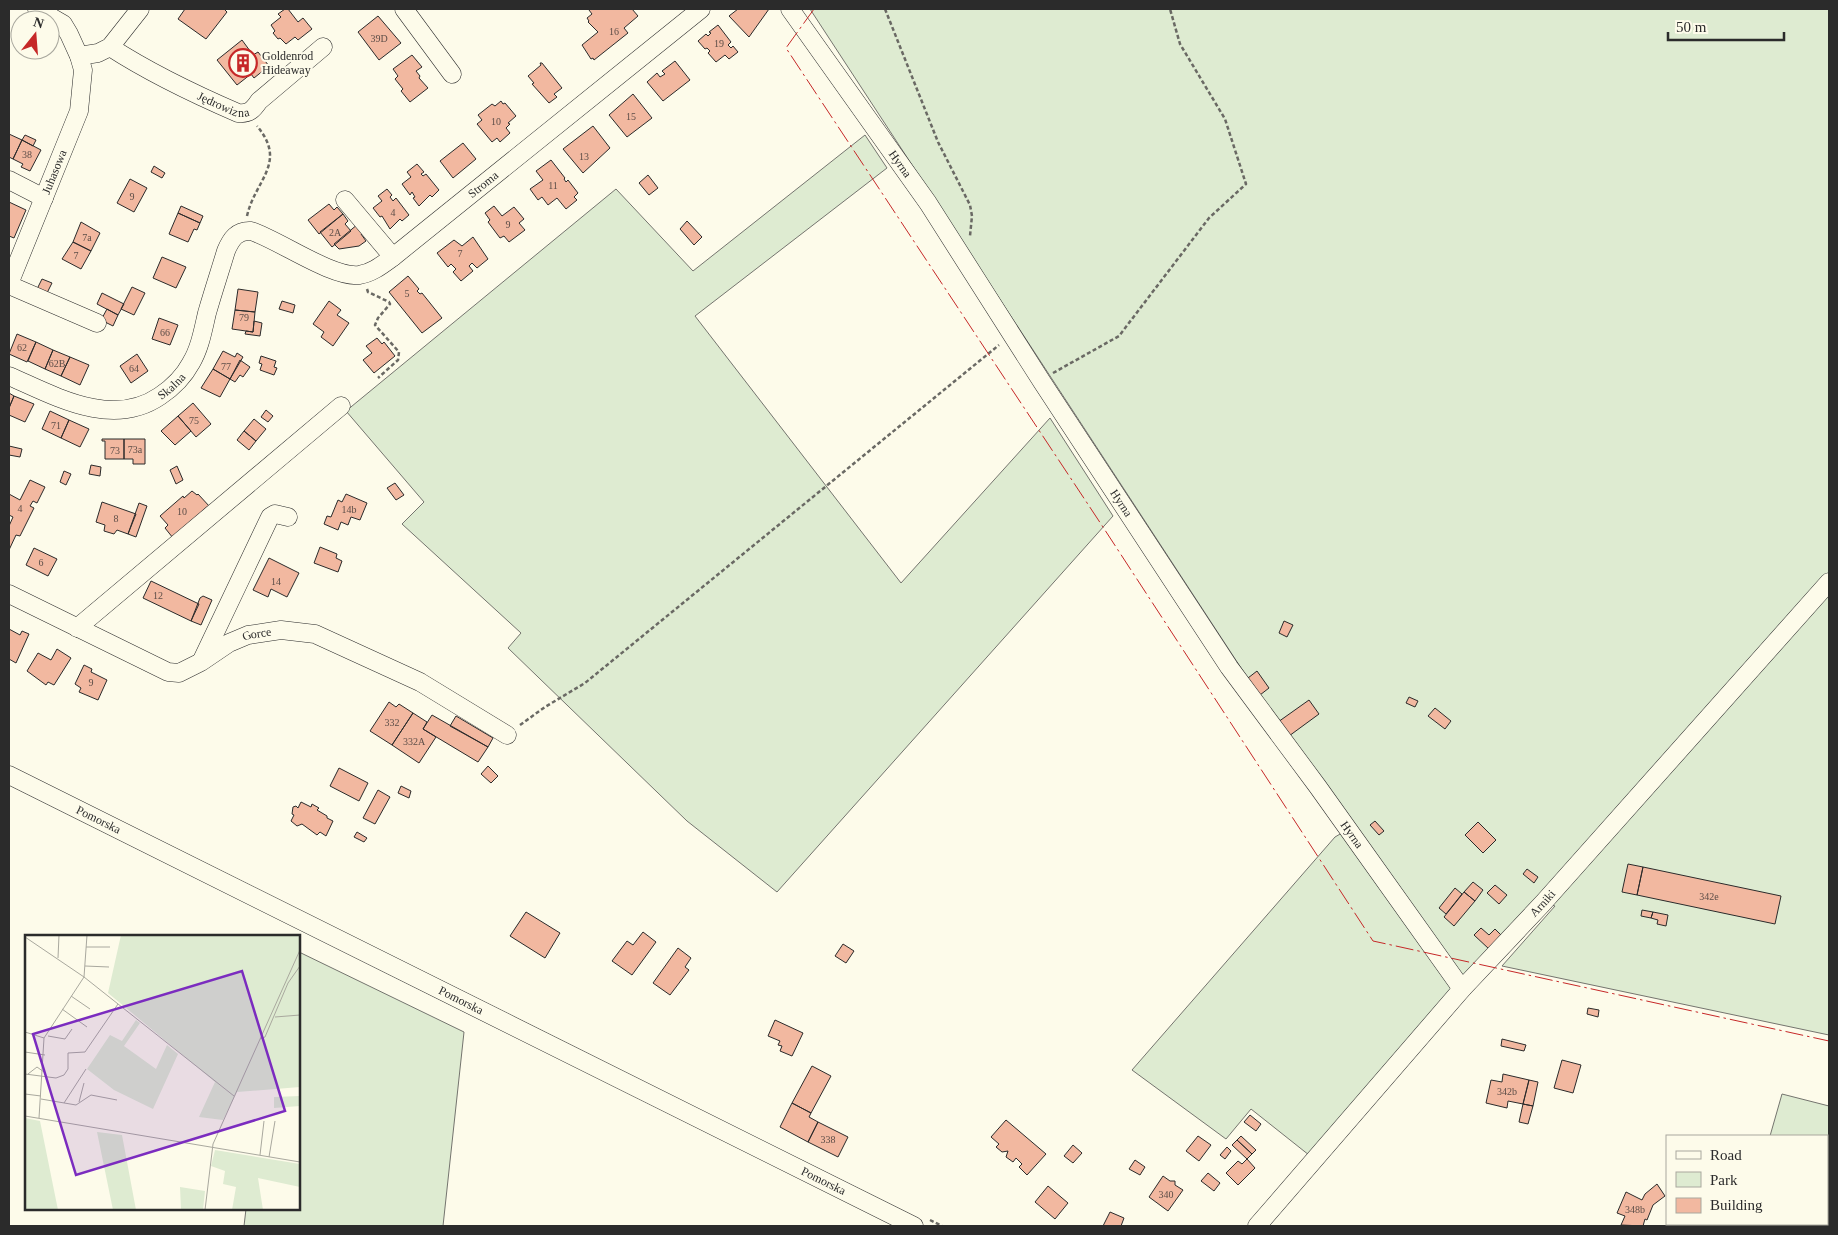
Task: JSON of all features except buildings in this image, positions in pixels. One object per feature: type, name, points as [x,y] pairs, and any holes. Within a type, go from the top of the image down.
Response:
[{"type":"street","points":[[37,9],[63,24],[70,34],[79,56],[98,54],[110,47],[140,9]]},
{"type":"street","points":[[404,9],[452,74]]},
{"type":"street","name":"Stroma","points":[[244,230],[261,234],[313,261],[342,272],[356,275],[372,272],[701,9]]},
{"type":"street","name":"Hyrna","points":[[790,9],[928,203],[1228,667],[1318,787],[1462,990]]},
{"type":"street","name":"Jędrowizna","points":[[110,47],[134,63],[167,80],[238,113],[246,114],[323,47]]},
{"type":"street","name":"Juhasowa","points":[[9,285],[79,111],[83,70],[79,56]]},
{"type":"street","points":[[9,180],[44,198]]},
{"type":"street","points":[[345,200],[393,257]]},
{"type":"street","name":"Skalna","points":[[9,376],[74,404],[104,410],[131,408],[144,405],[156,399],[174,384],[191,363],[198,346],[226,251],[236,235],[244,230]]},
{"type":"street","points":[[9,285],[97,323]]},
{"type":"street","points":[[77,628],[341,406]]},
{"type":"street","points":[[201,662],[270,518],[275,514],[288,517]]},
{"type":"street","name":"Arniki","points":[[1257,1226],[1462,990],[1823,599],[1829,582]]},
{"type":"street","name":"Gorce","points":[[9,594],[168,672],[179,673],[201,662],[228,643],[248,635],[281,630],[316,634],[420,682],[507,735]]},
{"type":"street","name":"Pomorska","points":[[9,775],[914,1226]]},
{"type":"path","points":[[885,9],[938,142],[970,205],[972,216],[970,238]]},
{"type":"path","points":[[1041,380],[1119,336],[1209,218],[1246,184],[1226,119],[1180,44],[1170,9]]},
{"type":"path","points":[[244,230],[250,206],[270,164],[270,150],[266,137],[246,114]]},
{"type":"path","points":[[368,292],[390,304],[378,318],[376,325],[398,352],[399,356],[398,360],[378,378]]},
{"type":"path","points":[[507,735],[545,707],[585,683],[1013,334]]},
{"type":"green space","points":[[810,9],[1829,9],[1829,1035],[1502,966],[1555,906],[1543,903],[1314,1159],[1251,1109],[1226,1139],[1132,1070],[1335,837],[1347,830]]},
{"type":"green space","points":[[865,135],[887,168],[695,316],[901,583],[1050,418],[1113,516],[777,892],[687,821],[508,648],[521,633],[402,524],[424,502],[346,411],[616,189],[693,271]]},
{"type":"green space","points":[[300,952],[464,1032],[443,1226],[244,1226],[246,1210],[300,1210]]},
{"type":"green space","points":[[1782,1094],[1829,1106],[1829,1201],[1828,1135],[1770,1135]]},
{"type":"power","points":[[814,9],[786,48],[1101,524],[1373,941],[1829,1041]]},
{"type":"place","name":"Goldenrod Hideaway","points":[[243,63]]}]
